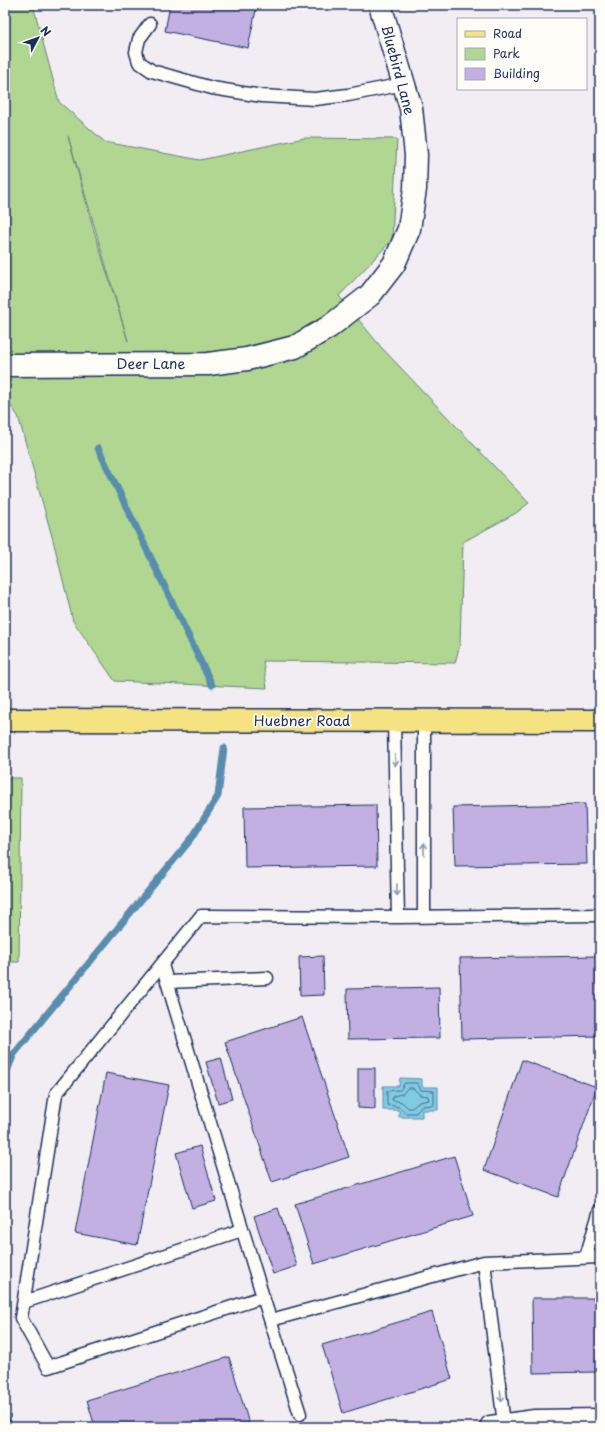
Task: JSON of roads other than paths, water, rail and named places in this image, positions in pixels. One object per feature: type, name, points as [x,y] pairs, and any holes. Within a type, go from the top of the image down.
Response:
[{"type":"main road","name":"Huebner Road","points":[[5,720],[600,721]]},
{"type":"street","name":"Bluebird Lane","points":[[295,347],[329,327],[370,295],[394,264],[409,229],[415,189],[416,155],[411,108],[380,5]]},
{"type":"street","name":"Deer Lane","points":[[5,365],[208,364],[247,359],[295,347]]},
{"type":"street","points":[[500,1426],[535,1421],[600,1420]]},
{"type":"lane","points":[[150,24],[139,39],[136,52],[139,62],[152,71],[212,88],[262,96],[315,99],[348,95],[404,84]]},
{"type":"lane","points":[[394,721],[398,917]]},
{"type":"lane","points":[[424,721],[424,916]]},
{"type":"lane","points":[[263,1297],[48,1367],[21,1318],[56,1094],[202,916],[398,917],[600,915]]},
{"type":"lane","points":[[162,965],[242,1230],[300,1414]]},
{"type":"lane","points":[[167,982],[267,978]]},
{"type":"lane","points":[[586,1257],[600,1210]]},
{"type":"lane","points":[[24,1302],[242,1230]]},
{"type":"lane","points":[[270,1320],[484,1262],[600,1257]]},
{"type":"lane","points":[[484,1262],[498,1368],[500,1426]]},
{"type":"water","points":[[400,1078],[422,1079],[422,1087],[438,1087],[438,1110],[422,1110],[422,1117],[399,1117],[399,1110],[383,1110],[383,1086],[399,1086]]},
{"type":"waterway","points":[[98,448],[212,685]]},
{"type":"waterway","points":[[5,1076],[14,1054],[192,838],[218,796],[224,748]]},
{"type":"waterway","points":[[5,1418],[11,1427]]}]
